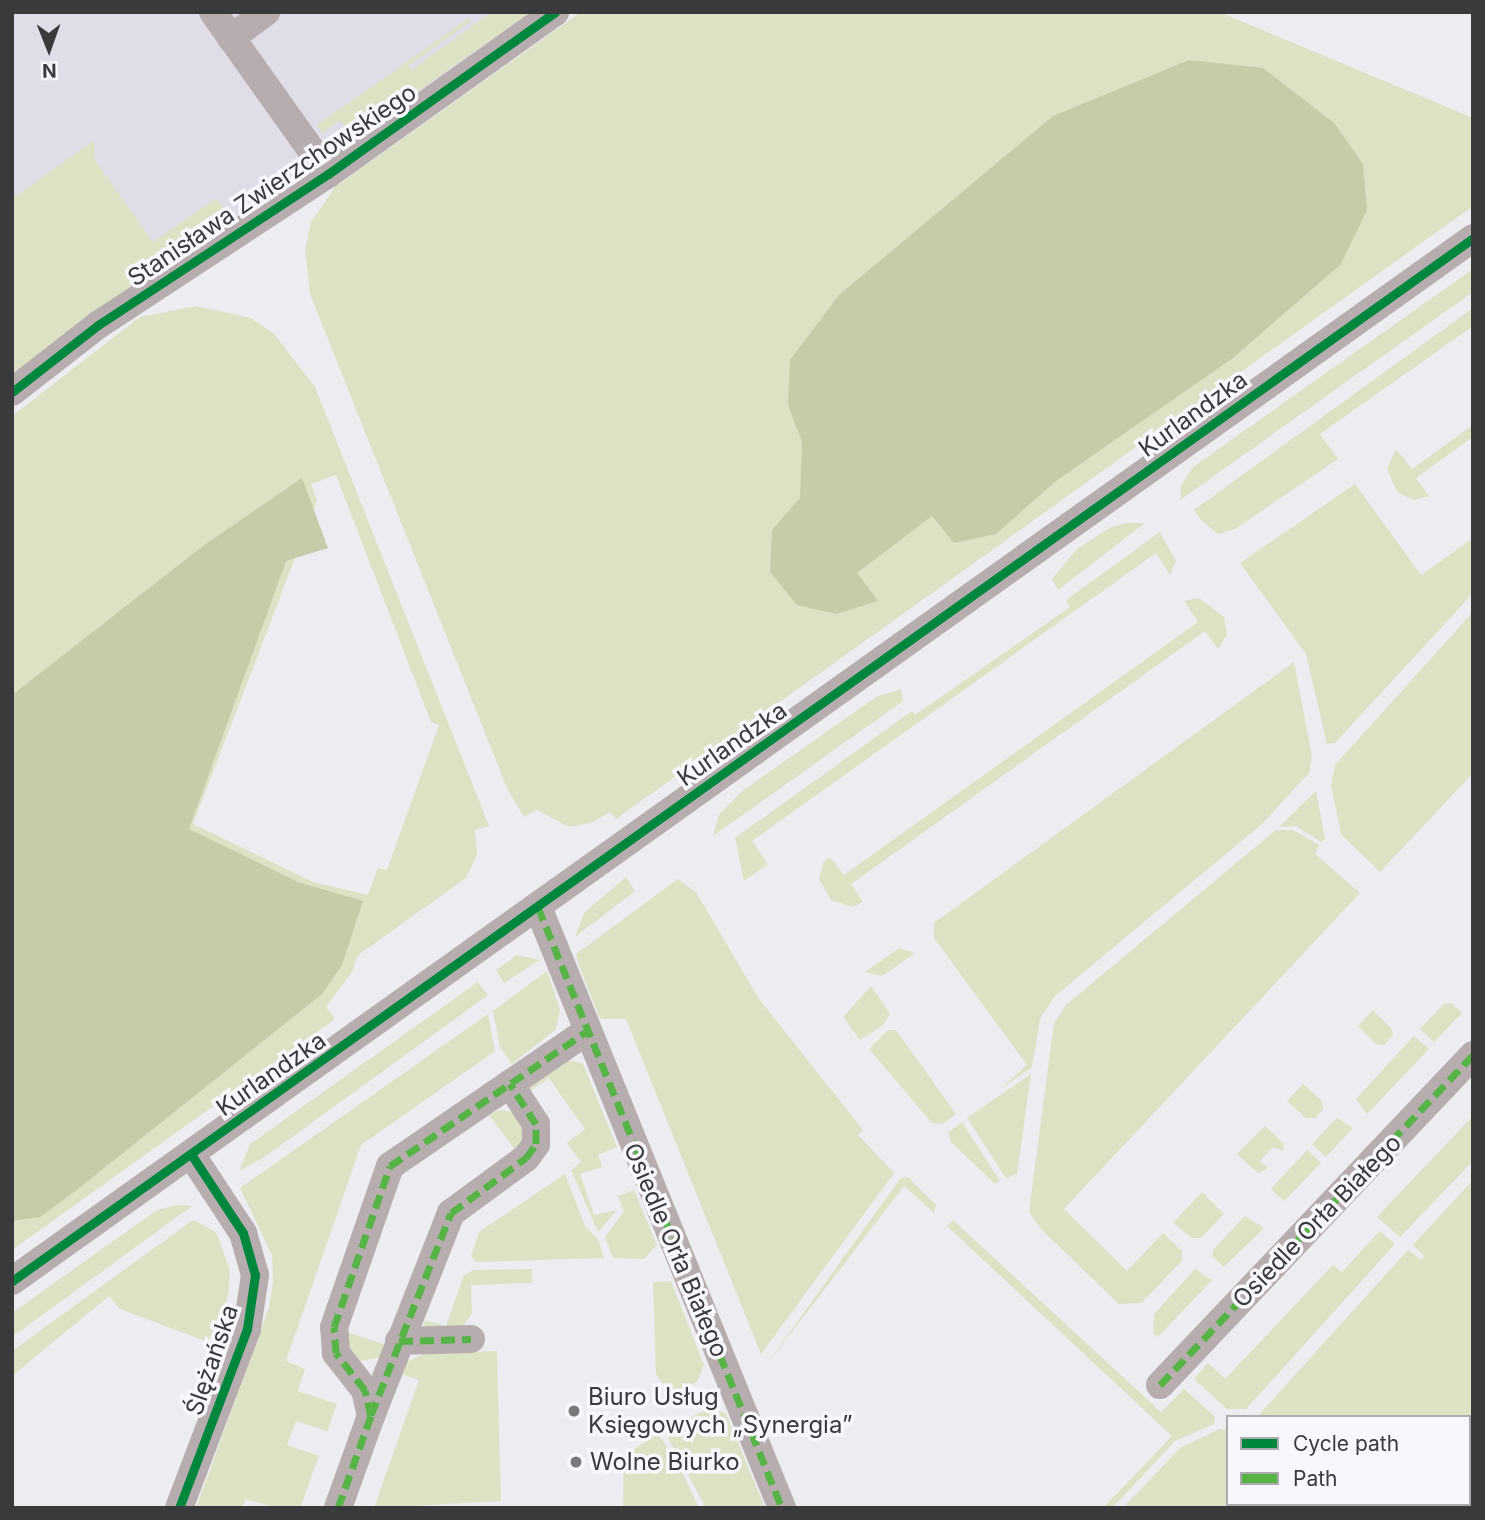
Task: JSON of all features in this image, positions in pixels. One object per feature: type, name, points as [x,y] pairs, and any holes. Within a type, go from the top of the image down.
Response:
[{"type":"street","points":[[212,12],[328,174]]},
{"type":"street","points":[[231,38],[266,12]]},
{"type":"street","name":"Stanisława Zwierzchowskiego","points":[[12,392],[98,325],[328,174],[555,12]]},
{"type":"street","name":"Kurlandzka","points":[[12,1281],[1473,238]]},
{"type":"street","name":"Osiedle Orła Białego","points":[[538,907],[586,1032],[782,1508]]},
{"type":"street","points":[[371,1416],[365,1390],[336,1353],[334,1327],[390,1166],[586,1032]]},
{"type":"street","name":"Osiedle Orła Białego","points":[[1160,1385],[1473,1055]]},
{"type":"street","points":[[338,1508],[399,1341],[451,1213],[526,1158],[536,1144],[536,1124],[510,1084]]},
{"type":"street","name":"Ślężańska","points":[[179,1508],[247,1329],[255,1275],[243,1233],[191,1154]]},
{"type":"street","points":[[399,1341],[471,1339]]},
{"type":"shaded area","points":[[12,12],[536,12],[12,386]]},
{"type":"green space","points":[[492,12],[531,12],[392,109],[384,108],[349,133],[340,120],[322,133],[317,125],[469,18],[471,21],[408,66],[411,70]]},
{"type":"green space","points":[[581,12],[1219,12],[1473,118],[1473,206],[616,819],[610,812],[593,822],[569,827],[537,810],[524,817],[507,788],[310,294],[305,250],[311,222],[335,187]]},
{"type":"green space","points":[[1189,60],[1263,68],[1334,123],[1363,164],[1367,210],[1341,264],[1233,358],[1056,481],[996,534],[954,543],[932,516],[857,573],[878,601],[836,614],[797,605],[770,572],[772,530],[800,498],[802,442],[788,405],[790,360],[839,295],[1053,116]]},
{"type":"green space","points":[[94,140],[95,160],[153,242],[216,198],[234,222],[12,378],[12,199]]},
{"type":"green space","points":[[1473,269],[1473,292],[1180,500],[1181,485],[1193,467]]},
{"type":"green space","points":[[196,306],[251,318],[274,334],[315,387],[489,826],[475,830],[477,855],[466,878],[357,956],[352,972],[326,1007],[335,1019],[12,1250],[12,416],[140,317]],"holes":[[[336,475],[431,722],[439,725],[387,870],[378,868],[368,895],[313,882],[193,824],[317,501],[311,484]]]},
{"type":"green space","points":[[1473,308],[1473,326],[1320,434],[1338,459],[1235,529],[1218,534],[1201,520],[1194,510]]},
{"type":"green space","points":[[1473,425],[1473,437],[1416,478],[1429,496],[1414,500],[1397,492],[1387,469],[1396,449],[1412,469]]},
{"type":"green space","points":[[302,478],[328,548],[286,561],[189,829],[298,882],[363,901],[342,965],[322,994],[78,1189],[40,1217],[12,1221],[12,695],[203,546]]},
{"type":"green space","points":[[1355,484],[1421,575],[1473,538],[1473,593],[1335,743],[1327,744],[1306,654],[1240,563]]},
{"type":"green space","points":[[1127,523],[1145,523],[1058,590],[1052,579],[1077,549],[1111,527]]},
{"type":"green space","points":[[1160,532],[1176,561],[1170,575],[1156,553],[752,841],[768,864],[744,881],[735,838],[912,711],[915,715],[1070,607],[1066,600]]},
{"type":"green space","points":[[1199,598],[1224,617],[1227,635],[1218,649],[1205,631],[851,884],[863,902],[852,907],[831,900],[819,879],[824,861],[830,857],[844,875],[1198,622],[1184,601]]},
{"type":"green space","points":[[1473,612],[1473,773],[1380,872],[1341,834],[1331,786],[1335,765]]},
{"type":"green space","points":[[1294,662],[1312,757],[1309,773],[1262,824],[1055,996],[1040,1019],[1032,1067],[1000,1089],[1027,1065],[934,938],[934,923]]},
{"type":"green space","points":[[901,689],[903,701],[713,836],[719,815],[741,792],[876,697]]},
{"type":"green space","points":[[1316,791],[1325,839],[1321,842],[1296,826],[1279,827]]},
{"type":"green space","points":[[1276,830],[1293,830],[1319,845],[1315,854],[1360,893],[1064,1209],[1127,1271],[1163,1233],[1182,1251],[1182,1261],[1141,1303],[1119,1304],[1041,1229],[1029,1212],[1054,1023],[1066,1005]]},
{"type":"green space","points":[[626,877],[635,891],[575,937],[584,913]]},
{"type":"green space","points":[[678,879],[696,892],[759,999],[863,1130],[858,1135],[894,1173],[761,1354],[626,1019],[600,1019],[576,954]]},
{"type":"green space","points":[[899,948],[915,953],[882,976],[865,972]]},
{"type":"green space","points":[[517,955],[540,960],[504,983],[496,970]]},
{"type":"green space","points":[[547,971],[560,1010],[556,1029],[512,1064],[500,1047],[493,1011]]},
{"type":"green space","points":[[478,982],[488,995],[266,1156],[239,1171],[250,1144]]},
{"type":"green space","points":[[871,986],[890,1014],[883,1025],[860,1040],[843,1017]]},
{"type":"green space","points":[[1451,1003],[1462,1013],[1434,1042],[1420,1029],[1444,1004]]},
{"type":"green space","points":[[1373,1010],[1391,1028],[1393,1035],[1384,1045],[1376,1044],[1358,1026]]},
{"type":"green space","points":[[488,1014],[495,1051],[361,1145],[286,1361],[305,1369],[298,1391],[337,1404],[327,1431],[296,1421],[287,1445],[319,1456],[300,1508],[277,1508],[246,1499],[242,1508],[196,1508],[269,1308],[273,1282],[272,1255],[240,1188]]},
{"type":"green space","points":[[888,1030],[896,1030],[956,1114],[943,1124],[932,1123],[869,1049]]},
{"type":"green space","points":[[1414,1036],[1429,1049],[1367,1114],[1356,1099]]},
{"type":"green space","points":[[569,1060],[583,1064],[617,1147],[598,1155],[602,1167],[580,1174],[594,1215],[617,1210],[598,1232],[571,1170],[581,1162],[567,1143],[585,1129],[549,1078],[530,1091],[528,1087]]},
{"type":"green space","points":[[1031,1074],[1017,1174],[1006,1178],[967,1118]]},
{"type":"green space","points":[[1303,1084],[1322,1101],[1323,1109],[1315,1118],[1306,1118],[1287,1101]]},
{"type":"green space","points":[[500,1110],[513,1112],[524,1131],[523,1143],[515,1150],[489,1115]]},
{"type":"green space","points":[[1473,1116],[1473,1161],[1400,1237],[1377,1217]]},
{"type":"green space","points":[[1337,1118],[1353,1128],[1326,1157],[1312,1144]]},
{"type":"green space","points":[[962,1122],[1000,1181],[995,1184],[950,1141],[949,1132]]},
{"type":"green space","points":[[1265,1126],[1283,1143],[1284,1151],[1273,1147],[1260,1161],[1268,1168],[1258,1173],[1237,1154]]},
{"type":"green space","points":[[1307,1150],[1321,1163],[1284,1201],[1271,1189]]},
{"type":"green space","points":[[565,1174],[585,1226],[598,1239],[604,1258],[476,1262],[471,1256],[479,1232]]},
{"type":"green space","points":[[908,1177],[936,1205],[934,1213],[904,1186],[767,1364],[900,1179]]},
{"type":"green space","points":[[1473,1180],[1473,1503],[1471,1415],[1259,1415],[1408,1250],[1421,1260],[1424,1256],[1413,1245]]},
{"type":"green space","points":[[634,1190],[657,1245],[644,1259],[613,1258],[605,1237],[624,1211],[618,1196]]},
{"type":"green space","points":[[1202,1192],[1224,1214],[1201,1238],[1192,1238],[1173,1223]]},
{"type":"green space","points":[[177,1205],[192,1206],[12,1337],[12,1313],[157,1210]]},
{"type":"green space","points":[[1245,1216],[1264,1228],[1224,1267],[1213,1257],[1213,1250]]},
{"type":"green space","points":[[193,1220],[216,1232],[230,1270],[228,1296],[208,1342],[120,1309],[109,1296],[12,1376],[12,1351]]},
{"type":"green space","points":[[953,1220],[1161,1412],[1184,1389],[1215,1417],[1214,1424],[1175,1441],[1112,1508],[1103,1508],[1172,1436],[947,1226]]},
{"type":"green space","points":[[1380,1231],[1395,1244],[1246,1409],[1227,1409],[1194,1379],[1208,1363],[1225,1379],[1333,1265],[1342,1272]]},
{"type":"green space","points":[[532,1269],[532,1283],[471,1285],[472,1313],[462,1328],[423,1327],[425,1320],[446,1326],[464,1275],[474,1270]]},
{"type":"green space","points":[[1195,1269],[1212,1280],[1158,1337],[1153,1333],[1154,1314]]},
{"type":"green space","points":[[671,1281],[704,1365],[697,1382],[681,1391],[664,1385],[656,1374],[653,1282]]},
{"type":"green space","points":[[347,1332],[389,1346],[382,1357],[360,1361],[348,1345]]},
{"type":"green space","points":[[497,1351],[501,1501],[374,1508],[419,1380],[398,1373],[406,1362],[427,1353]]},
{"type":"green space","points":[[712,1407],[726,1414],[765,1508],[706,1508],[664,1430]]},
{"type":"green space","points":[[1220,1429],[1226,1430],[1226,1506],[1409,1508],[1123,1508],[1180,1448]]},
{"type":"green space","points":[[658,1433],[682,1472],[699,1508],[623,1508],[624,1456]]},
{"type":"marked path","points":[[538,907],[782,1508]]},
{"type":"marked path","points":[[338,1508],[371,1416],[365,1390],[336,1353],[334,1327],[390,1166],[586,1032]]},
{"type":"marked path","points":[[1160,1385],[1473,1055]]},
{"type":"marked path","points":[[371,1415],[451,1213],[526,1158],[536,1144],[536,1124],[510,1084]]},
{"type":"marked path","points":[[399,1341],[471,1339]]},
{"type":"cycle path","points":[[12,392],[98,325],[328,174],[555,12]]},
{"type":"cycle path","points":[[12,1281],[1473,238]]},
{"type":"cycle path","points":[[179,1508],[247,1329],[255,1275],[243,1233],[191,1154]]},
{"type":"place","name":"Biuro Usług Księgowych „Synergia”","points":[[574,1411]]},
{"type":"place","name":"Wolne Biurko","points":[[576,1462]]}]
